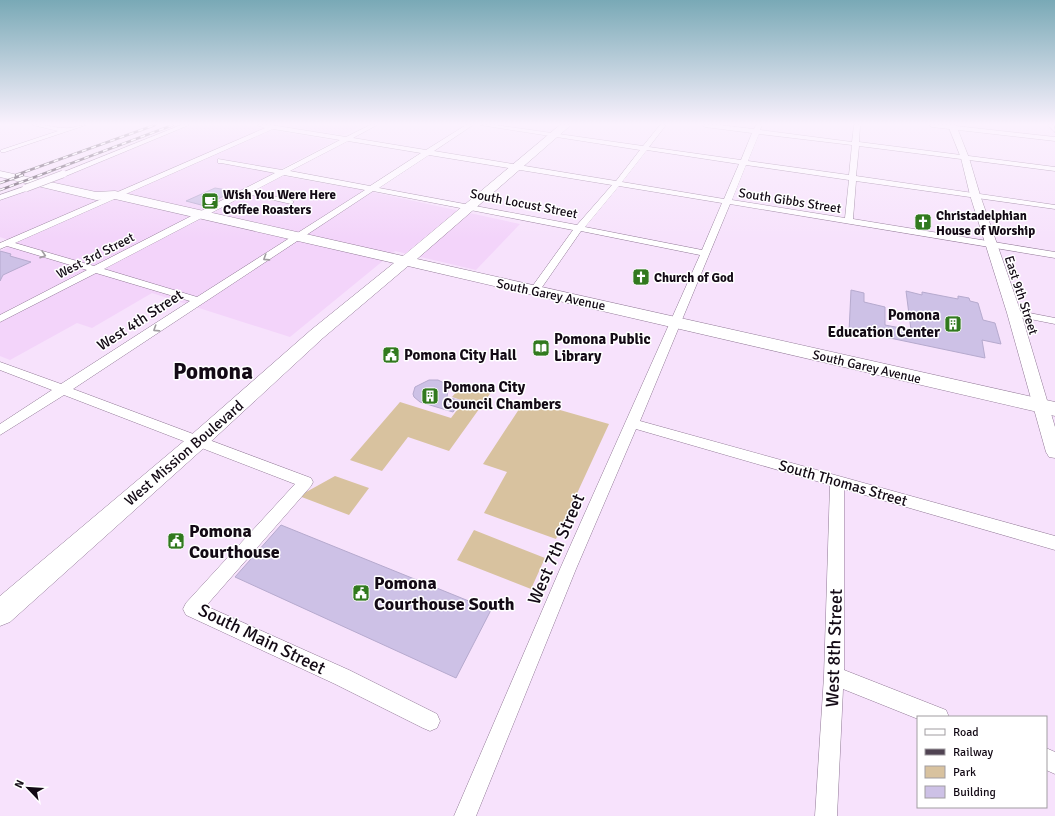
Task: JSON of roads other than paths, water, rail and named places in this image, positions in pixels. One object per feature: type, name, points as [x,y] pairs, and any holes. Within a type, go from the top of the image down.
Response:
[{"type":"main road","name":"West Mission Boulevard","points":[[0,613],[198,441],[317,334],[523,163]]},
{"type":"main road","points":[[0,164],[111,191],[115,195]]},
{"type":"main road","name":"South Garey Avenue","points":[[0,174],[96,196],[115,195],[404,262],[677,321],[1047,408]]},
{"type":"street","points":[[0,198],[90,163]]},
{"type":"street","points":[[3,244],[189,163]]},
{"type":"street","name":"South Locust Street","points":[[233,163],[471,207],[704,253]]},
{"type":"street","name":"West 3rd Street","points":[[0,319],[203,215],[300,163]]},
{"type":"street","name":"West 4th Street","points":[[0,430],[412,163]]},
{"type":"street","name":"South Gibbs Street","points":[[487,163],[1055,255]]},
{"type":"street","points":[[534,291],[579,228],[633,163]]},
{"type":"street","name":"West 7th Street","points":[[465,816],[563,581],[677,321],[704,253],[744,163]]},
{"type":"street","points":[[745,163],[1055,207]]},
{"type":"street","points":[[849,222],[854,163]]},
{"type":"street","name":"East 9th Street","points":[[966,163],[991,245],[1047,408],[1055,452]]},
{"type":"street","points":[[1007,163],[1055,169]]},
{"type":"street","points":[[245,192],[291,202]]},
{"type":"street","points":[[3,244],[200,301]]},
{"type":"street","points":[[1014,313],[1055,321]]},
{"type":"street","name":"South Main Street","points":[[0,366],[306,482],[192,609],[342,677],[430,721]]},
{"type":"street","name":"South Thomas Street","points":[[632,423],[1055,543]]},
{"type":"street","name":"West 8th Street","points":[[826,816],[834,676],[837,481]]},
{"type":"street","points":[[834,676],[936,716]]},
{"type":"railway","points":[[16,175],[49,163]]},
{"type":"railway","points":[[0,190],[72,163]]},
{"type":"railway","points":[[0,183],[23,175]]},
{"type":"place","name":"Wish You Were Here Coffee Roasters","points":[[210,201]]},
{"type":"place","name":"Christadelphian House of Worship","points":[[923,222]]},
{"type":"place","name":"Church of God","points":[[641,277]]},
{"type":"place","name":"Pomona Education Center","points":[[953,324]]},
{"type":"place","name":"Pomona Public Library","points":[[541,348]]},
{"type":"place","name":"Pomona City Hall","points":[[391,355]]},
{"type":"place","name":"Pomona City Council Chambers","points":[[430,396]]},
{"type":"place","name":"Pomona Courthouse","points":[[176,541]]},
{"type":"place","name":"Pomona Courthouse South","points":[[361,593]]},
{"type":"district","name":"Pomona","points":[[213,371]]}]
